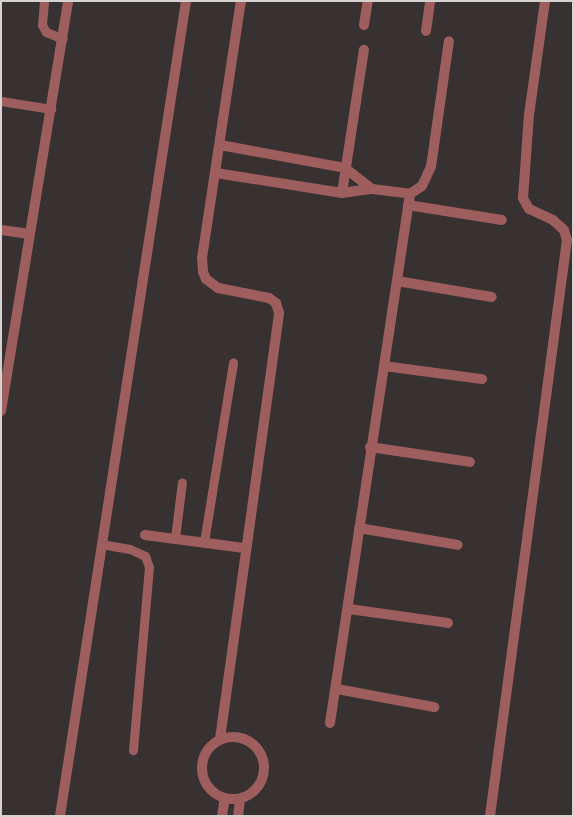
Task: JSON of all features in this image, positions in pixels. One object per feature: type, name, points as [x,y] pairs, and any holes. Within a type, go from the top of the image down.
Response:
[{"type":"street","points":[[1,411],[5,366],[51,109],[68,1]]},
{"type":"street","points":[[60,816],[186,1]]},
{"type":"street","points":[[220,739],[244,548],[279,313],[276,303],[269,298],[218,288],[206,279],[203,272],[202,258],[241,1]]},
{"type":"street","points":[[364,25],[368,1]]},
{"type":"street","points":[[426,30],[430,1]]},
{"type":"street","points":[[490,816],[567,240],[564,230],[553,220],[529,209],[523,198],[529,115],[545,1]]},
{"type":"street","points":[[216,173],[342,193],[372,189],[410,194],[422,186],[431,167],[449,41]]},
{"type":"street","points":[[342,193],[364,50]]},
{"type":"street","points":[[220,146],[345,168],[372,189]]},
{"type":"street","points":[[330,723],[337,689],[370,447],[410,194]]},
{"type":"street","points":[[408,205],[502,220]]},
{"type":"street","points":[[1,230],[28,234]]},
{"type":"street","points":[[397,281],[492,297]]},
{"type":"street","points":[[384,366],[482,379]]},
{"type":"street","points":[[370,447],[470,462]]},
{"type":"street","points":[[359,528],[458,545]]},
{"type":"street","points":[[145,535],[244,548]]},
{"type":"street","points":[[349,609],[448,623]]},
{"type":"street","points":[[337,689],[434,707]]},
{"type":"street","points":[[230,737],[245,740],[258,749],[262,758],[262,778],[254,791],[240,798],[225,798],[211,791],[201,773],[205,753],[220,739],[230,737]]},
{"type":"street","points":[[222,816],[225,798]]},
{"type":"street","points":[[238,816],[240,798]]},
{"type":"lane","points":[[44,2],[42,25],[46,32],[62,39]]},
{"type":"lane","points":[[1,101],[51,109]]},
{"type":"lane","points":[[204,542],[233,362]]},
{"type":"lane","points":[[175,538],[182,482]]},
{"type":"lane","points":[[101,544],[130,549],[145,556],[149,567],[133,750]]}]
